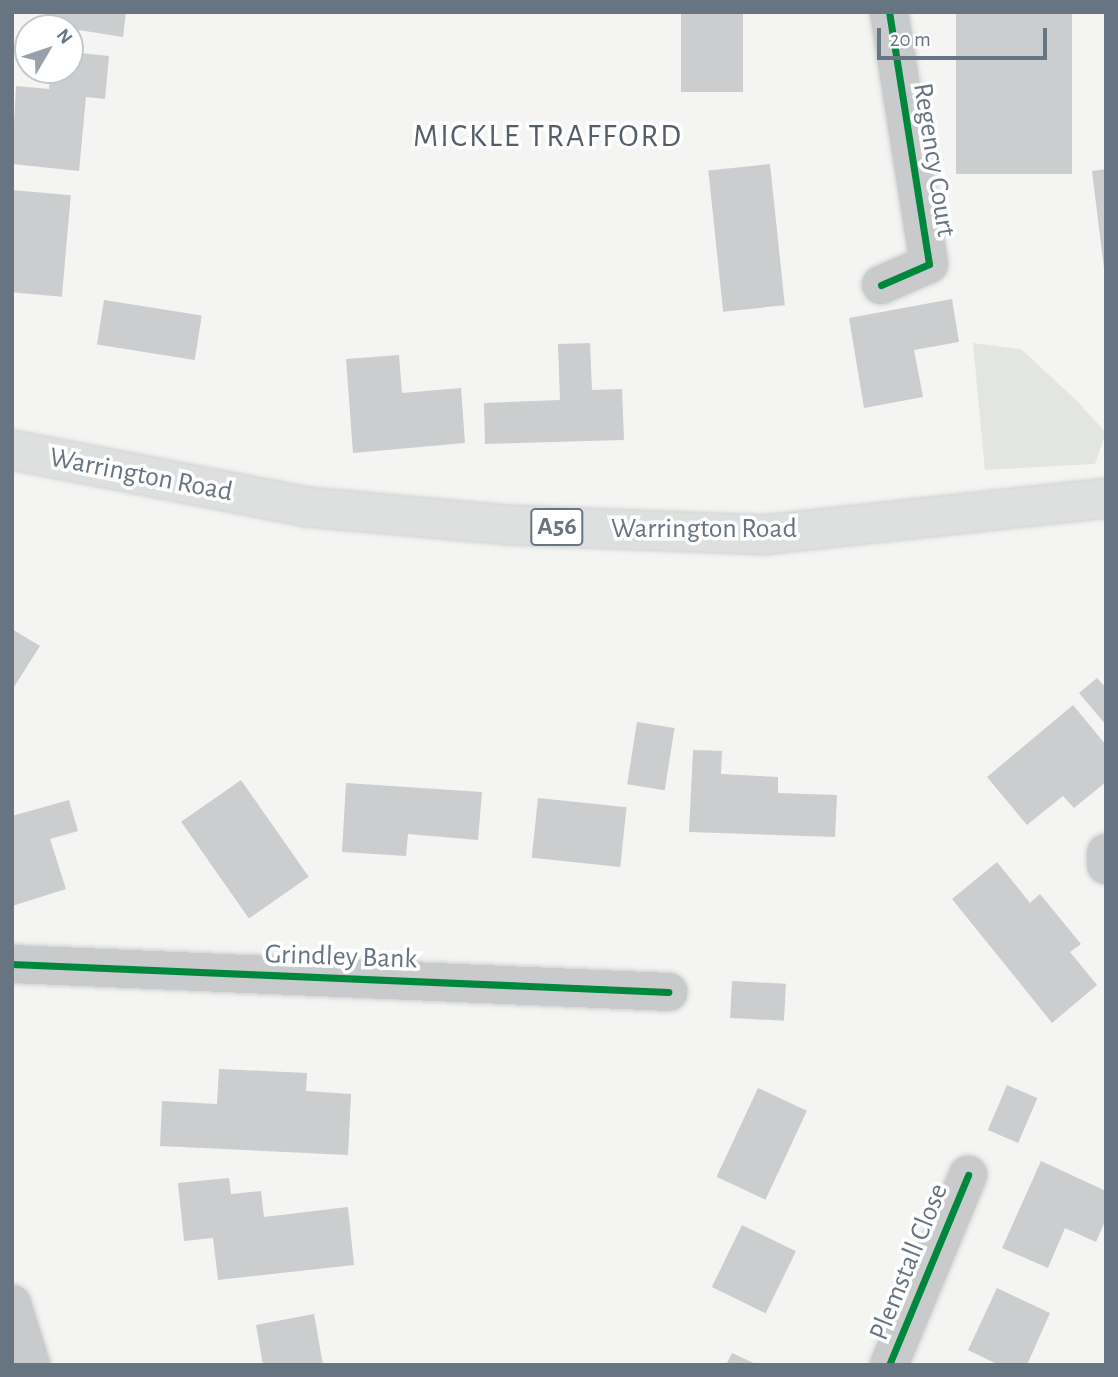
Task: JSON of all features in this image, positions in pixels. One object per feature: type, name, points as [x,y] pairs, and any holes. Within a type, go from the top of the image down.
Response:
[{"type":"main road","name":"Warrington Road","points":[[12,450],[307,507],[507,525],[762,535],[1106,498]]},
{"type":"street","name":"Regency Court","points":[[881,285],[929,264],[889,12]]},
{"type":"street","points":[[1106,853],[1106,865]]},
{"type":"street","name":"Grindley Bank","points":[[12,964],[668,992]]},
{"type":"street","name":"Plemstall Close","points":[[889,1365],[968,1175]]},
{"type":"street","points":[[12,1304],[31,1365]]},
{"type":"shaded area","points":[[973,343],[1021,349],[1077,401],[1106,433],[1095,464],[985,470]]},
{"type":"building","points":[[126,12],[123,37],[84,31],[84,14],[49,14]]},
{"type":"building","points":[[681,12],[743,12],[743,92],[681,92]]},
{"type":"building","points":[[956,12],[1072,12],[1072,174],[956,174]]},
{"type":"building","points":[[84,53],[109,56],[105,99],[86,97],[79,171],[12,164],[16,86],[49,89],[50,84],[84,84]]},
{"type":"building","points":[[770,164],[785,305],[723,312],[708,170]]},
{"type":"building","points":[[1106,169],[1106,269],[1104,269],[1092,171]]},
{"type":"building","points":[[12,190],[71,195],[62,297],[12,292]]},
{"type":"building","points":[[952,299],[959,342],[914,350],[923,397],[864,408],[849,318]]},
{"type":"building","points":[[104,300],[202,315],[195,360],[97,344]]},
{"type":"building","points":[[590,343],[592,390],[622,389],[624,440],[485,444],[484,403],[560,400],[558,344]]},
{"type":"building","points":[[399,355],[402,393],[461,388],[465,443],[353,453],[346,359]]},
{"type":"building","points":[[12,629],[40,646],[12,690]]},
{"type":"building","points":[[1097,678],[1106,688],[1106,725],[1079,693]]},
{"type":"building","points":[[1073,705],[1106,745],[1106,782],[1074,808],[1063,796],[1027,825],[987,777]]},
{"type":"building","points":[[637,722],[675,728],[665,790],[627,784]]},
{"type":"building","points":[[693,750],[722,751],[721,774],[778,777],[778,793],[837,795],[835,837],[689,832]]},
{"type":"building","points":[[241,780],[309,877],[249,919],[181,822]]},
{"type":"building","points":[[346,783],[482,792],[478,840],[408,834],[406,856],[342,852]]},
{"type":"building","points":[[538,798],[627,807],[620,867],[532,858]]},
{"type":"building","points":[[69,800],[78,831],[50,839],[66,889],[12,906],[12,816]]},
{"type":"building","points":[[997,862],[1030,903],[1040,894],[1081,944],[1070,952],[1097,985],[1052,1023],[952,899]]},
{"type":"building","points":[[732,981],[786,984],[784,1021],[730,1018]]},
{"type":"building","points":[[219,1069],[307,1073],[306,1091],[351,1094],[348,1155],[160,1146],[162,1101],[217,1104]]},
{"type":"building","points":[[1007,1085],[1037,1098],[1018,1143],[988,1130]]},
{"type":"building","points":[[758,1088],[807,1111],[766,1200],[717,1177]]},
{"type":"building","points":[[1041,1161],[1106,1191],[1106,1219],[1096,1242],[1065,1228],[1048,1268],[1002,1248]]},
{"type":"building","points":[[229,1178],[231,1194],[261,1191],[264,1217],[348,1207],[354,1265],[218,1280],[213,1238],[184,1241],[178,1183]]},
{"type":"building","points":[[742,1225],[796,1251],[766,1313],[712,1287]]},
{"type":"building","points":[[997,1288],[1050,1313],[1027,1365],[999,1365],[968,1350]]},
{"type":"building","points":[[314,1314],[323,1365],[263,1365],[256,1325]]},
{"type":"building","points":[[732,1353],[758,1365],[726,1365]]},
{"type":"cycle path","points":[[881,285],[929,264],[889,12]]},
{"type":"cycle path","points":[[12,964],[668,992]]},
{"type":"cycle path","points":[[889,1365],[968,1175]]},
{"type":"district","name":"MICKLE TRAFFORD","points":[[548,136]]}]
